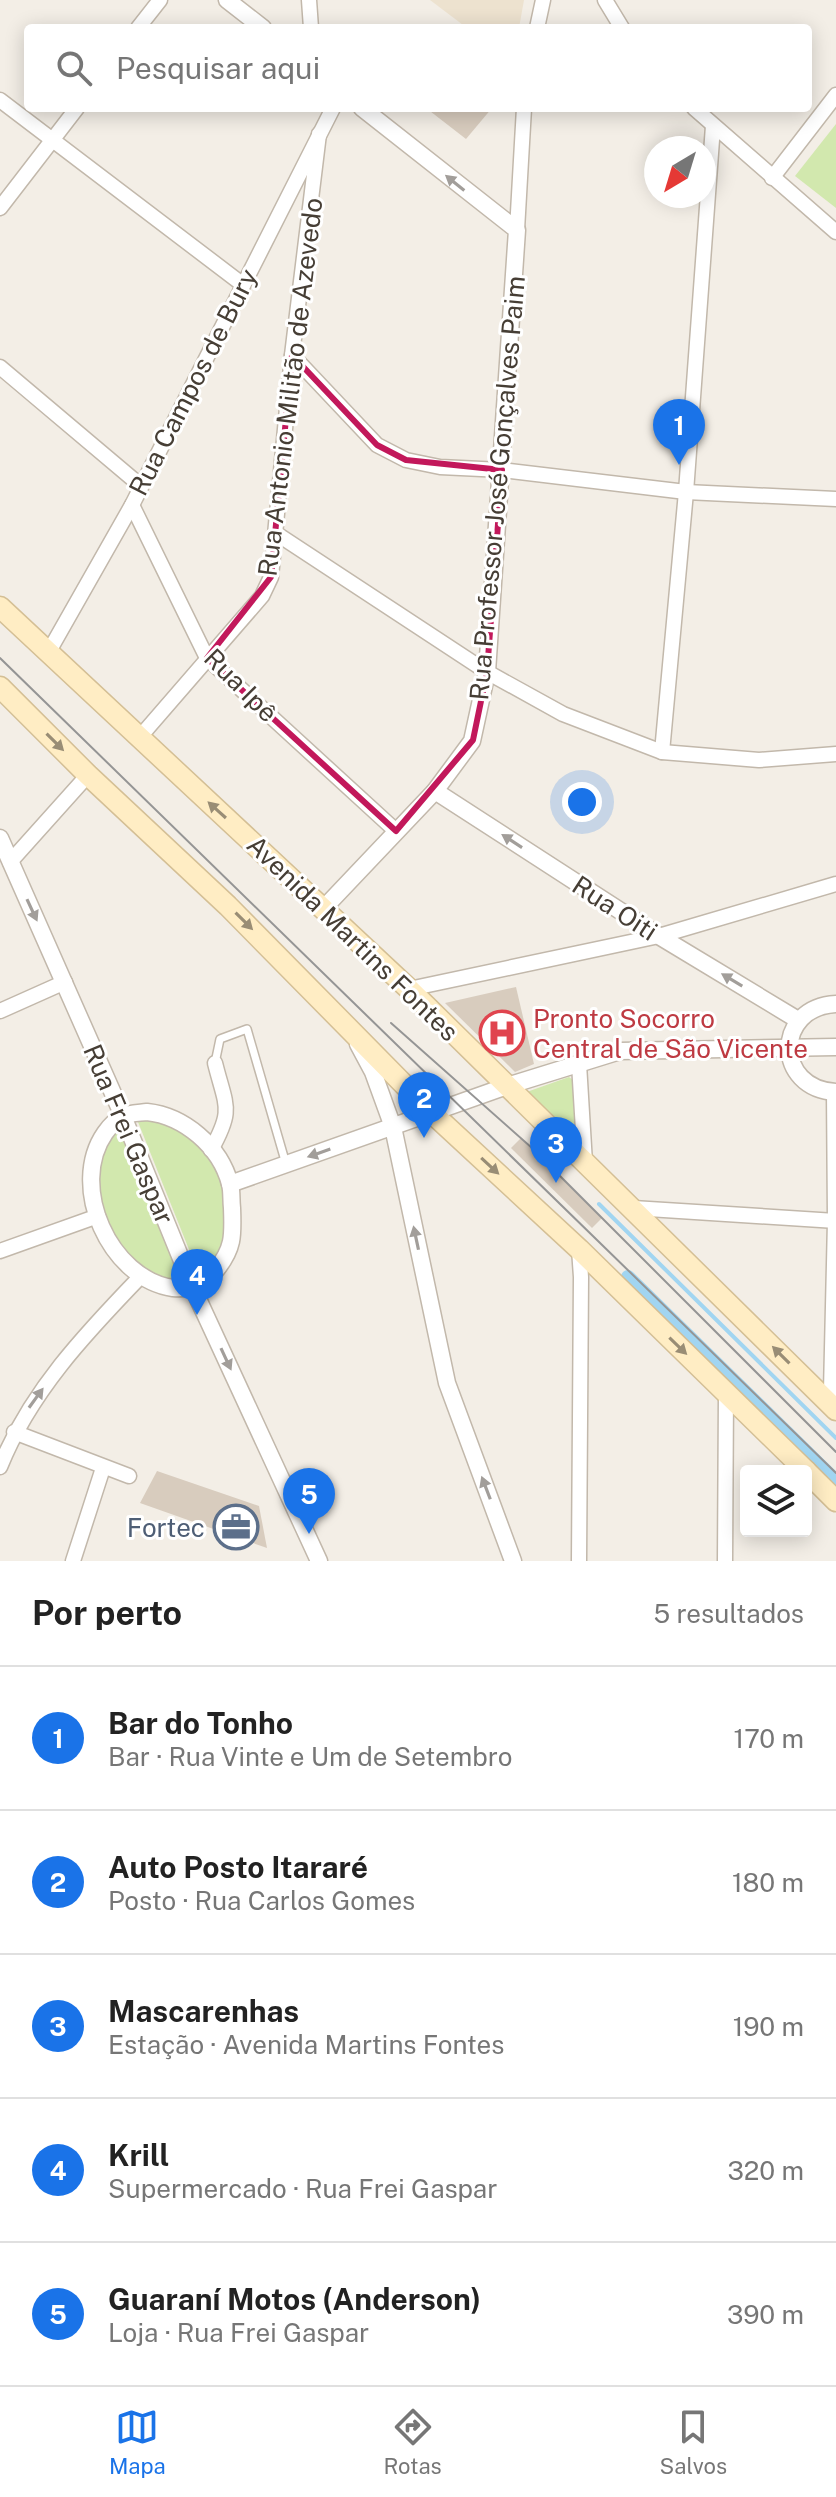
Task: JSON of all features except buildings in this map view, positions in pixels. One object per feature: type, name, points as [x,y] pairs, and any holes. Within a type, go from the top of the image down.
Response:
[{"type":"main road","name":"Avenida Martins Fontes","points":[[0,607],[324,908],[832,1398]]},
{"type":"main road","points":[[0,687],[88,775],[228,906],[432,1113],[579,1249],[800,1465]]},
{"type":"main road","points":[[812,1477],[836,1501]]},
{"type":"street","points":[[141,24],[160,0]]},
{"type":"street","points":[[227,0],[258,24]]},
{"type":"street","points":[[309,0],[311,24]]},
{"type":"street","points":[[538,24],[543,0]]},
{"type":"street","points":[[605,0],[620,24]]},
{"type":"street","points":[[772,178],[836,95]]},
{"type":"street","points":[[0,100],[242,284]]},
{"type":"street","points":[[0,208],[74,112]]},
{"type":"street","name":"Rua Campos de Bury","points":[[48,653],[132,505],[331,112]]},
{"type":"street","points":[[367,112],[517,230]]},
{"type":"street","name":"Rua Professor José Gonçalves Paim","points":[[324,908],[435,791],[473,740],[487,672],[524,112]]},
{"type":"street","points":[[698,112],[836,232]]},
{"type":"street","points":[[662,752],[686,492],[713,126]]},
{"type":"street","name":"Rua Antonio Militão de Azevedo","points":[[139,738],[262,596],[271,577],[292,355],[319,134]]},
{"type":"street","points":[[292,355],[377,445],[406,460],[440,467],[502,470],[686,492],[836,499]]},
{"type":"street","points":[[0,367],[141,486]]},
{"type":"street","name":"Rua Ipê","points":[[132,505],[207,658],[396,831]]},
{"type":"street","points":[[277,534],[487,672],[563,714],[662,752],[759,760],[836,754]]},
{"type":"street","points":[[10,862],[88,775]]},
{"type":"street","name":"Rua Oiti","points":[[435,791],[659,936],[798,1020]]},
{"type":"street","name":"Rua Frei Gaspar","points":[[0,838],[123,1116],[193,1288],[319,1561]]},
{"type":"street","points":[[409,989],[659,936],[836,884]]},
{"type":"street","points":[[0,1011],[65,982]]},
{"type":"street","points":[[832,1001],[810,1010],[798,1020],[791,1033],[789,1047],[797,1074],[807,1084],[835,1092],[832,1398]]},
{"type":"street","points":[[346,1023],[373,1072],[393,1127],[447,1383],[513,1561]]},
{"type":"street","points":[[230,1184],[507,1086],[620,1051],[836,1047]]},
{"type":"street","points":[[211,1150],[226,1124],[228,1111],[215,1063]]},
{"type":"street","points":[[579,1064],[585,1163]]},
{"type":"street","points":[[147,1112],[163,1114],[185,1124],[211,1150],[230,1184],[233,1239],[224,1261],[211,1277],[193,1288],[156,1285],[141,1276],[117,1253],[98,1216],[93,1185],[97,1144],[111,1124],[123,1116],[147,1112]]},
{"type":"street","points":[[633,1208],[836,1221]]},
{"type":"street","points":[[0,1251],[98,1216]]},
{"type":"street","points":[[579,1249],[579,1561]]},
{"type":"street","points":[[0,1467],[14,1432],[62,1362],[141,1276]]},
{"type":"street","points":[[725,1561],[726,1392]]},
{"type":"street","points":[[14,1432],[129,1476]]},
{"type":"street","points":[[73,1561],[103,1468]]},
{"type":"lane","points":[[215,1063],[220,1039],[247,1029],[286,1165]]},
{"type":"highlighted area","points":[[292,355],[377,445],[406,460],[502,470],[487,672],[473,740],[396,831],[207,658],[271,577]]},
{"type":"shaded area","points":[[430,0],[524,0],[520,24],[462,24]]},
{"type":"green space","points":[[836,124],[836,208],[795,176]]},
{"type":"green space","points":[[569,1077],[573,1080],[575,1142],[521,1094]]},
{"type":"green space","points":[[144,1118],[184,1130],[215,1167],[225,1193],[227,1220],[223,1243],[216,1260],[198,1272],[138,1122]]},
{"type":"green space","points":[[121,1124],[179,1279],[158,1276],[139,1266],[123,1250],[111,1230],[103,1207],[99,1162],[106,1139]]},
{"type":"waterway","points":[[599,1204],[836,1438]]},
{"type":"waterway","points":[[628,1277],[836,1481]]},
{"type":"tram line","points":[[0,658],[836,1473]]},
{"type":"tram line","points":[[391,1023],[532,1148],[836,1452]]},
{"type":"place","name":"Bar do Tonho","points":[[679,465]]},
{"type":"place","name":"Pronto Socorro Central de São Vicente","points":[[502,1033]]},
{"type":"place","name":"Auto Posto Itararé","points":[[424,1138]]},
{"type":"place","name":"Mascarenhas","points":[[556,1183]]},
{"type":"place","name":"Krill","points":[[197,1315]]},
{"type":"place","name":"Fortec","points":[[236,1527]]},
{"type":"place","name":"Guaraní Motos (Anderson)","points":[[309,1534]]}]
